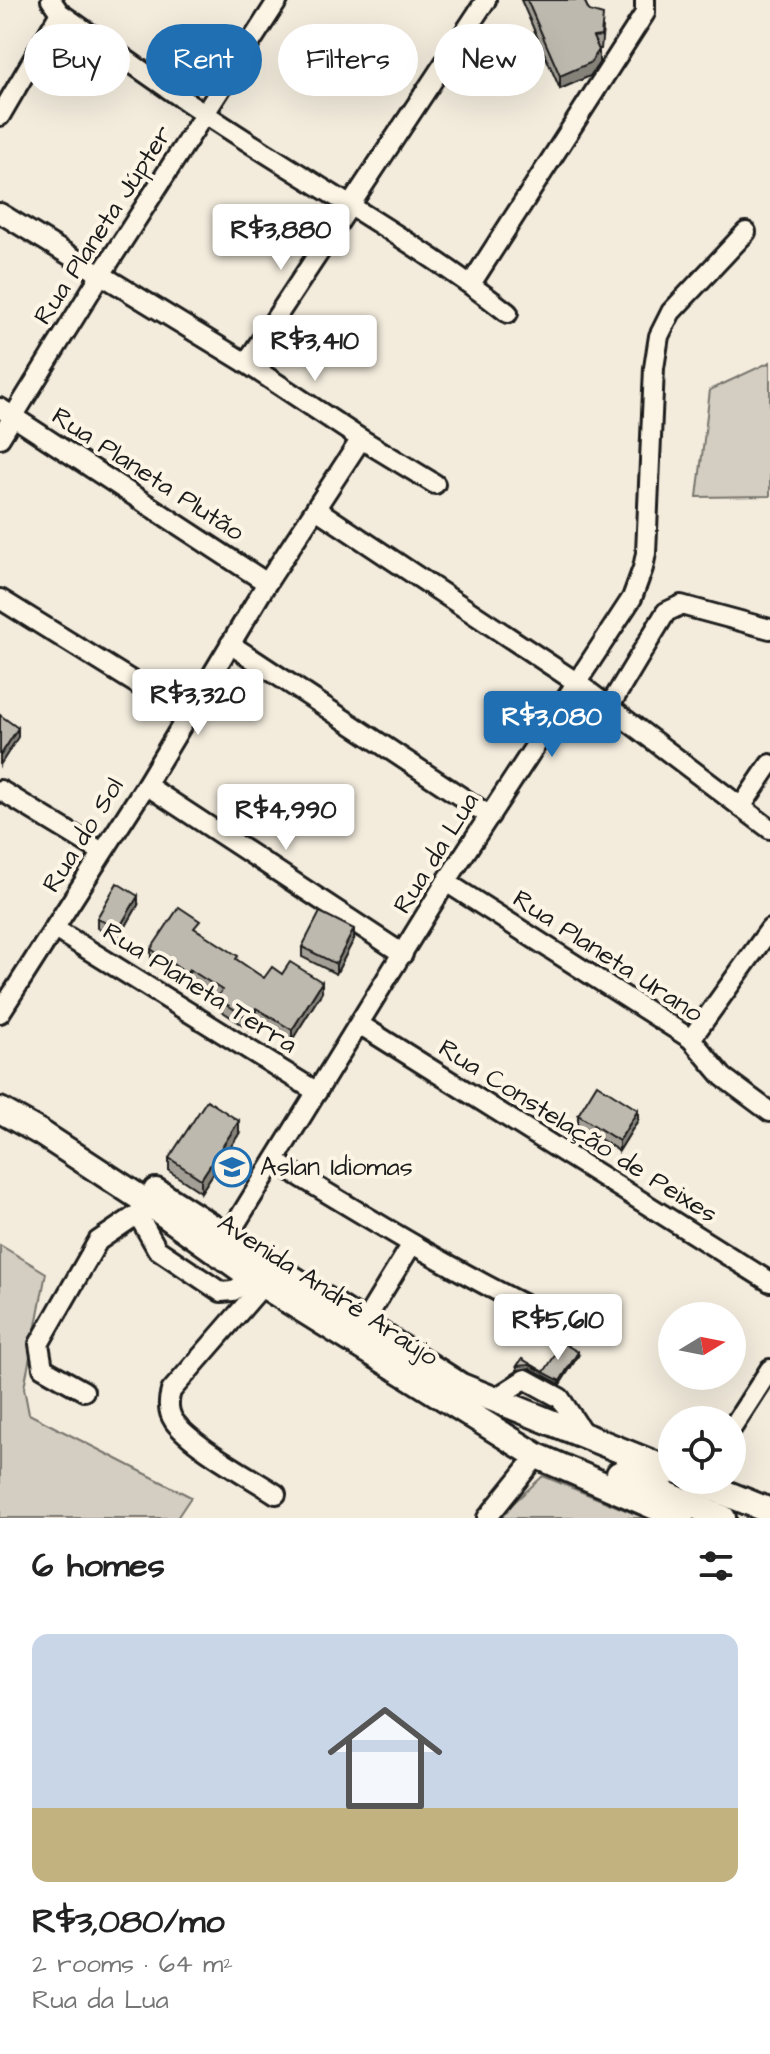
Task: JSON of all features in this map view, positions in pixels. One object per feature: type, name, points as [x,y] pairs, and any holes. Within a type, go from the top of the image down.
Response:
[{"type":"main road","name":"Avenida André Araújo","points":[[0,1091],[111,1164],[367,1317],[461,1386],[658,1465]]},
{"type":"main road","name":"Avenida André Araújo","points":[[0,1110],[41,1133],[144,1210],[537,1456],[681,1518]]},
{"type":"main road","points":[[461,1386],[491,1412],[563,1451],[723,1518]]},
{"type":"main road","points":[[726,1494],[762,1511]]},
{"type":"street","name":"Rua Planeta Júpter","points":[[0,438],[7,412],[100,276],[278,0]]},
{"type":"street","points":[[246,363],[486,0]]},
{"type":"street","points":[[0,116],[55,6],[205,114],[352,204],[471,284],[508,313]]},
{"type":"street","points":[[471,284],[645,6]]},
{"type":"street","points":[[0,213],[246,363],[435,484]]},
{"type":"street","name":"Rua da Lua","points":[[228,1236],[446,882],[632,598],[643,568],[648,531],[654,368],[659,336],[671,312],[746,232]]},
{"type":"street","name":"Rua Planeta Plutão","points":[[7,412],[267,583]]},
{"type":"street","name":"Rua do Sol","points":[[0,1013],[7,985],[55,929],[267,583],[361,439]]},
{"type":"street","points":[[316,509],[576,682],[770,829]]},
{"type":"street","points":[[0,599],[187,715]]},
{"type":"street","points":[[609,707],[666,612],[672,608],[681,605],[770,629]]},
{"type":"street","points":[[230,644],[490,816]]},
{"type":"street","points":[[741,807],[770,764]]},
{"type":"street","points":[[146,785],[403,954]]},
{"type":"street","points":[[0,790],[102,852]]},
{"type":"street","name":"Rua Planeta Urano","points":[[446,882],[691,1039],[729,1084],[770,1112]]},
{"type":"street","name":"Rua Planeta Terra","points":[[55,929],[317,1092]]},
{"type":"street","points":[[691,1039],[770,929]]},
{"type":"street","name":"Rua Constelação de Peixes","points":[[359,1024],[770,1282]]},
{"type":"street","points":[[276,1162],[505,1297],[568,1326]]},
{"type":"street","points":[[84,1391],[43,1368],[39,1344],[98,1241],[144,1210]]},
{"type":"street","points":[[367,1317],[412,1244]]},
{"type":"street","points":[[258,1281],[171,1391],[168,1404],[173,1420],[194,1439],[276,1494]]},
{"type":"street","points":[[746,1406],[770,1369]]},
{"type":"street","points":[[487,1518],[537,1456]]},
{"type":"shaded area","points":[[770,362],[770,496],[697,497],[710,390]]},
{"type":"shaded area","points":[[0,1245],[46,1273],[24,1388],[29,1414],[191,1497],[177,1518],[0,1518]]},
{"type":"shaded area","points":[[543,1476],[645,1518],[497,1518]]},
{"type":"building","points":[[527,0],[584,0],[589,11],[603,15],[601,36],[593,37],[599,50],[590,63],[560,76],[545,41],[545,24],[537,24]]},
{"type":"building","points":[[0,715],[18,728],[0,756]]},
{"type":"building","points":[[117,883],[138,896],[118,930],[97,918]]},
{"type":"building","points":[[179,907],[200,921],[194,928],[238,956],[236,959],[264,978],[272,967],[282,974],[290,962],[322,982],[292,1030],[256,1008],[249,1019],[217,998],[222,990],[189,969],[186,973],[151,949]]},
{"type":"building","points":[[320,912],[354,929],[336,964],[302,947]]},
{"type":"building","points":[[597,1084],[638,1110],[619,1141],[578,1115]]},
{"type":"building","points":[[207,1100],[239,1121],[201,1179],[169,1158]]},
{"type":"building","points":[[563,1343],[578,1352],[560,1381],[530,1365],[517,1366],[522,1359],[544,1372]]},
{"type":"place","name":"Aslan Idiomas","points":[[232,1167]]}]
